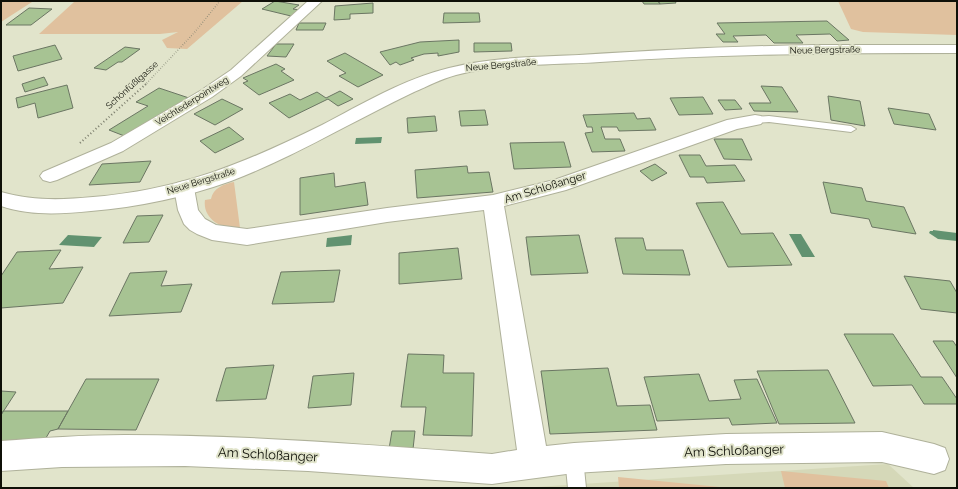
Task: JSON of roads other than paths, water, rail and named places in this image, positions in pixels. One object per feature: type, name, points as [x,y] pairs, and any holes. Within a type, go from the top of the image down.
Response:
[{"type":"street","name":"Veichtederpointweg","points":[[50,176],[117,147],[206,94],[236,73],[316,1]]},
{"type":"street","name":"Neue Bergstraße","points":[[1,199],[25,206],[65,207],[97,204],[184,188],[224,176],[266,159],[396,94],[450,72],[467,67],[652,54],[818,49],[957,50]]},
{"type":"street","name":"Am Schloßanger","points":[[184,188],[188,211],[194,221],[204,230],[224,235],[247,237],[387,215],[493,202],[559,185],[733,124],[755,120]]},
{"type":"street","name":"Am Schloßanger","points":[[493,202],[534,463]]},
{"type":"street","name":"Am Schloßanger","points":[[1,456],[57,451],[226,451],[492,469],[574,458],[726,449],[882,447],[934,459]]},
{"type":"lane","name":"Am Schloßanger","points":[[755,120],[768,119],[851,129]]},
{"type":"lane","points":[[574,458],[577,488]]}]
